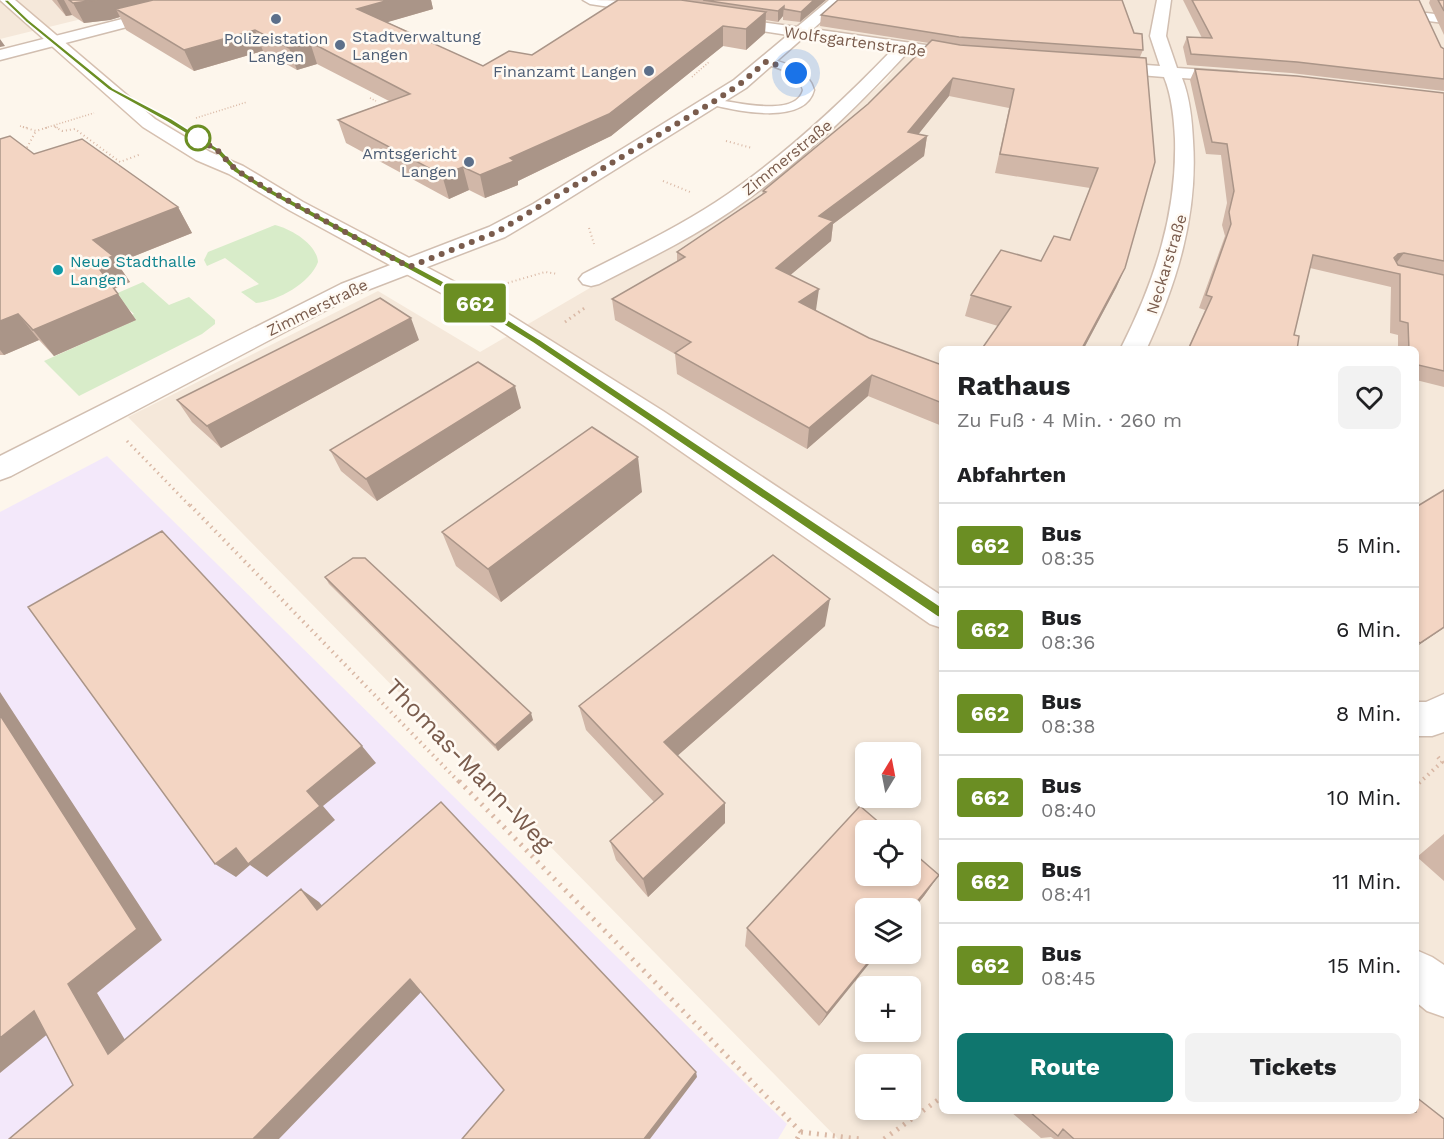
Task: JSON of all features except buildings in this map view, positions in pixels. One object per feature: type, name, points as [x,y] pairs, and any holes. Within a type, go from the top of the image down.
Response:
[{"type":"street","points":[[6,0],[149,123],[203,156],[236,170],[296,206],[462,295],[536,341],[939,612]]},
{"type":"street","points":[[0,62],[214,0]]},
{"type":"street","points":[[590,0],[669,12]]},
{"type":"street","name":"Zimmerstraße","points":[[0,469],[342,292],[497,232],[740,84],[838,0]]},
{"type":"street","name":"Neckarstraße","points":[[1135,346],[1150,318],[1183,208],[1186,171],[1178,91],[1158,39],[1164,0]]},
{"type":"street","points":[[1418,0],[1435,37]]},
{"type":"street","points":[[1426,17],[1444,19]]},
{"type":"street","name":"Wolfsgartenstraße","points":[[702,18],[903,48],[989,58]]},
{"type":"street","points":[[0,55],[57,44]]},
{"type":"street","name":"Zimmerstraße","points":[[591,279],[685,230],[724,206],[791,158],[853,101],[903,48]]},
{"type":"street","points":[[1082,66],[1255,78]]},
{"type":"street","points":[[1419,719],[1432,719],[1444,711]]},
{"type":"street","points":[[1419,975],[1444,994]]},
{"type":"lane","points":[[713,102],[740,107],[774,109],[795,107],[803,102],[809,93],[802,76],[767,61]]},
{"type":"path","points":[[370,98],[376,101]]},
{"type":"path","points":[[20,126],[36,131],[103,110]]},
{"type":"path","points":[[54,126],[62,131],[75,129],[120,162],[141,154]]},
{"type":"path","points":[[25,152],[36,131]]},
{"type":"path","points":[[462,295],[545,272],[591,279]]},
{"type":"path","points":[[536,341],[588,306]]},
{"type":"path","name":"Thomas-Mann-Weg","points":[[104,417],[801,1131]]},
{"type":"path","points":[[884,1139],[939,1099]]},
{"type":"path","points":[[797,1139],[801,1131],[860,1139]]},
{"type":"shaded area","points":[[0,0],[159,0],[0,39]]},
{"type":"shaded area","points":[[615,0],[1444,0],[1444,1139],[838,1139],[128,417],[378,291],[480,352],[758,190],[885,81],[912,47]]},
{"type":"shaded area","points":[[107,456],[787,1124],[778,1139],[0,1139],[0,512]]},
{"type":"green space","points":[[275,225],[288,230],[308,243],[317,255],[318,262],[308,277],[292,290],[274,299],[256,303],[241,292],[259,284],[225,258],[207,266],[204,260],[208,252]]},
{"type":"green space","points":[[143,282],[169,305],[189,297],[215,320],[215,324],[202,334],[79,396],[44,361],[135,320],[131,315],[134,314],[113,295]]},
{"type":"bus line","name":"662","points":[[6,0],[111,89],[170,120],[218,151],[236,170],[267,189],[462,295],[536,341],[803,518],[939,612]]},
{"type":"place","name":"Polizeistation Langen","points":[[276,19]]},
{"type":"place","name":"Stadtverwaltung Langen","points":[[340,45]]},
{"type":"place","name":"Finanzamt Langen","points":[[649,71]]},
{"type":"place","name":"Amtsgericht Langen","points":[[469,162]]},
{"type":"place","name":"Neue Stadthalle Langen","points":[[58,270]]},
{"type":"route","points":[[198,138],[190,133],[218,151],[236,170],[267,189],[409,267],[497,232],[540,208],[713,102],[740,84],[767,61],[796,73]]}]
